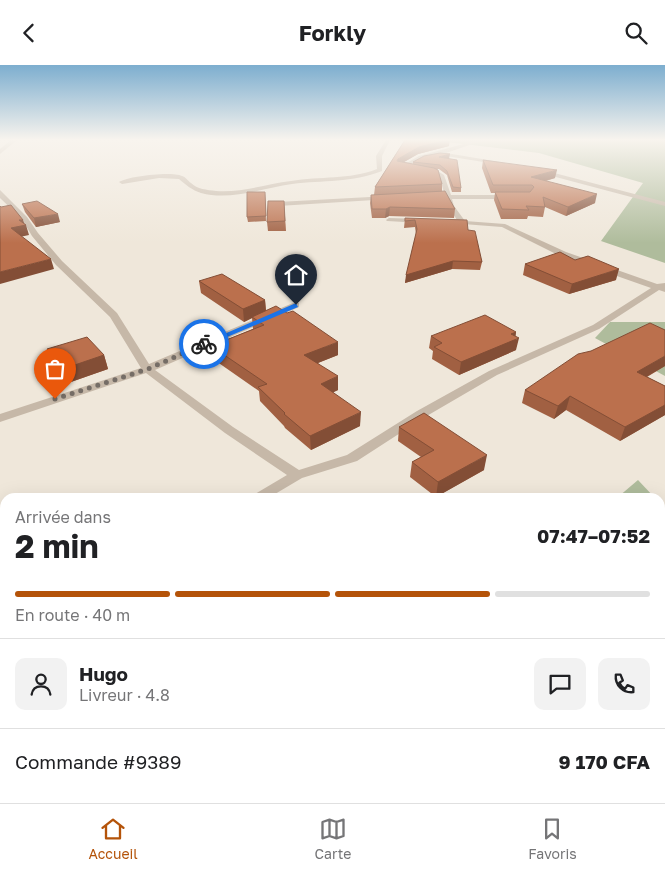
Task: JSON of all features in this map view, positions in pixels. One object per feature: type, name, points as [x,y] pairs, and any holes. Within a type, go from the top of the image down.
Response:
[{"type":"street","points":[[122,182],[156,176],[174,176],[182,177],[185,182],[199,190],[240,193],[295,182],[329,181],[372,174]]},
{"type":"street","points":[[440,174],[442,176],[451,206],[462,222]]},
{"type":"street","points":[[551,174],[665,204]]},
{"type":"street","points":[[329,181],[338,185]]},
{"type":"street","points":[[0,192],[1,196],[26,218],[35,234],[58,263],[114,315],[148,369],[229,430],[297,475]]},
{"type":"street","points":[[341,192],[343,200]]},
{"type":"street","points":[[418,197],[519,197]]},
{"type":"street","points":[[278,204],[399,198]]},
{"type":"street","points":[[389,220],[434,221]]},
{"type":"street","points":[[444,222],[503,225],[563,254],[663,286]]},
{"type":"street","points":[[267,493],[297,475],[352,458],[421,414],[493,373],[596,327],[663,286]]},
{"type":"street","points":[[0,418],[148,369],[296,305]]},
{"type":"green space","points":[[613,174],[665,174],[665,263],[601,241],[643,183]]},
{"type":"green space","points":[[610,322],[665,322],[665,376],[595,338]]},
{"type":"green space","points":[[638,480],[650,493],[623,493]]},
{"type":"building","points":[[383,174],[439,174],[442,184],[375,187]]},
{"type":"building","points":[[448,174],[459,174],[461,188],[453,187]]},
{"type":"building","points":[[489,174],[541,174],[531,177],[597,194],[568,207],[543,197],[545,207],[526,206],[529,210],[502,209],[495,192],[530,192],[534,187],[532,185],[493,185]]},
{"type":"building","points":[[445,191],[455,209],[390,207],[386,209],[372,209],[371,195]]},
{"type":"building","points":[[247,192],[265,192],[266,216],[247,217]]},
{"type":"building","points":[[37,201],[58,214],[34,218],[22,204]]},
{"type":"building","points":[[268,201],[284,201],[285,221],[267,222]]},
{"type":"building","points":[[11,205],[23,220],[19,220],[26,225],[11,228],[51,259],[0,272],[0,206]]},
{"type":"building","points":[[405,218],[467,220],[468,230],[475,231],[482,262],[453,261],[406,275],[417,229],[415,220],[405,221]]},
{"type":"building","points":[[560,252],[575,260],[588,256],[619,269],[572,284],[525,264]]},
{"type":"building","points":[[222,274],[265,300],[243,309],[199,281]]},
{"type":"building","points":[[276,306],[287,313],[293,311],[338,342],[304,355],[338,376],[321,384],[361,412],[310,436],[284,414],[258,387],[267,384],[211,346],[264,325],[252,317]]},
{"type":"building","points":[[485,315],[516,332],[511,334],[519,338],[461,362],[434,347],[442,343],[431,336]]},
{"type":"building","points":[[650,323],[665,330],[665,356],[637,372],[665,386],[665,405],[625,427],[570,396],[558,406],[525,390],[578,354],[591,351]]},
{"type":"building","points":[[87,337],[104,355],[63,369],[47,349]]},
{"type":"building","points":[[424,413],[487,455],[438,482],[412,462],[434,450],[399,427]]},
{"type":"way so far","points":[[55,399],[148,369],[204,344]]},
{"type":"route","points":[[204,344],[296,305]]}]
